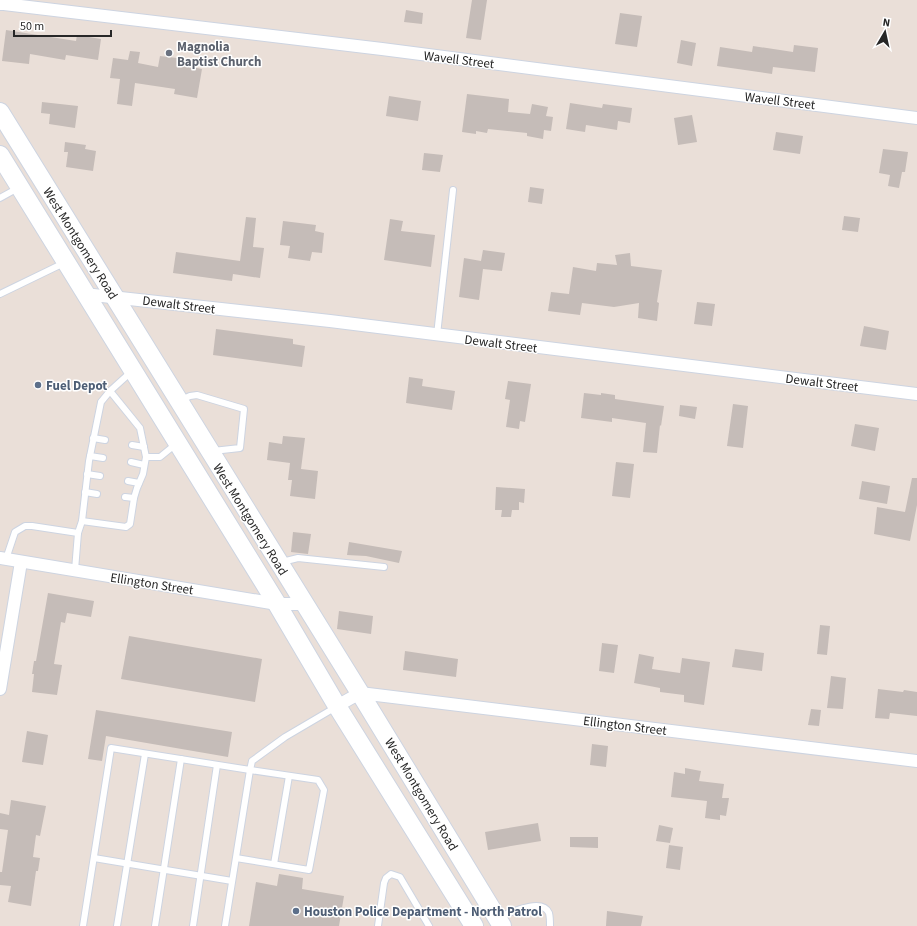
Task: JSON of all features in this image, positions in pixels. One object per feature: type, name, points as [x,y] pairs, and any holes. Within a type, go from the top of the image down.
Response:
[{"type":"main road","name":"West Montgomery Road","points":[[0,112],[360,693],[494,923]]},
{"type":"main road","name":"West Montgomery Road","points":[[0,155],[84,294],[277,604],[337,706],[474,926]]},
{"type":"street","name":"Wavell Street","points":[[0,4],[12,4],[382,49],[917,118]]},
{"type":"street","name":"Dewalt Street","points":[[84,294],[114,296],[917,394]]},
{"type":"street","name":"Ellington Street","points":[[3,559],[277,604],[304,604]]},
{"type":"street","points":[[0,689],[21,562]]},
{"type":"street","name":"Ellington Street","points":[[360,693],[917,761]]},
{"type":"street","points":[[337,706],[360,693]]},
{"type":"lane","points":[[0,198],[19,187]]},
{"type":"lane","points":[[437,335],[453,190]]},
{"type":"lane","points":[[1,292],[65,262]]},
{"type":"lane","points":[[75,570],[78,533],[82,521],[90,456],[101,402],[110,391],[132,371]]},
{"type":"lane","points":[[82,521],[126,527],[130,524],[134,498],[143,474],[146,457],[140,428],[110,391]]},
{"type":"lane","points":[[178,401],[197,394],[244,409],[240,448],[209,451]]},
{"type":"lane","points":[[93,438],[105,440]]},
{"type":"lane","points":[[146,457],[160,457],[177,443]]},
{"type":"lane","points":[[132,445],[144,447]]},
{"type":"lane","points":[[90,456],[103,458]]},
{"type":"lane","points":[[131,462],[144,465]]},
{"type":"lane","points":[[88,474],[100,476]]},
{"type":"lane","points":[[128,481],[139,483]]},
{"type":"lane","points":[[85,492],[97,494]]},
{"type":"lane","points":[[125,497],[134,498]]},
{"type":"lane","points":[[3,559],[15,532],[25,526],[78,533]]},
{"type":"lane","points":[[278,562],[298,558],[384,567]]},
{"type":"lane","points":[[225,926],[252,761],[286,736],[337,706]]},
{"type":"lane","points":[[82,926],[111,748],[318,780],[324,790],[309,870],[236,858]]},
{"type":"lane","points":[[118,926],[145,754]]},
{"type":"lane","points":[[155,926],[181,759]]},
{"type":"lane","points":[[193,926],[217,765]]},
{"type":"lane","points":[[274,864],[289,776]]},
{"type":"lane","points":[[94,858],[232,881]]},
{"type":"lane","points":[[378,926],[384,883],[386,878],[391,874],[400,877],[429,926]]},
{"type":"lane","points":[[494,923],[537,905],[544,907],[549,913],[550,926]]},
{"type":"building","points":[[472,0],[487,0],[481,40],[466,38]]},
{"type":"building","points":[[406,10],[423,13],[422,24],[404,22]]},
{"type":"building","points":[[620,13],[642,16],[637,47],[615,44]]},
{"type":"building","points":[[6,30],[76,41],[77,35],[101,39],[98,60],[66,55],[65,60],[30,54],[29,64],[2,61]]},
{"type":"building","points":[[681,40],[696,43],[692,66],[677,63]]},
{"type":"building","points":[[794,45],[818,48],[815,72],[773,67],[772,74],[717,66],[720,47],[752,52],[753,46],[793,52]]},
{"type":"building","points":[[130,51],[140,52],[138,63],[158,67],[160,56],[194,60],[192,67],[202,69],[197,98],[174,94],[175,89],[135,83],[132,106],[117,104],[120,79],[110,78],[113,58],[128,60]]},
{"type":"building","points":[[467,94],[509,99],[508,112],[530,114],[532,104],[548,107],[546,116],[553,117],[551,131],[544,130],[543,139],[527,136],[527,133],[488,129],[487,133],[476,131],[476,134],[462,132]]},
{"type":"building","points":[[389,96],[421,101],[418,121],[386,116]]},
{"type":"building","points":[[42,102],[78,106],[75,128],[49,124],[50,114],[41,113]]},
{"type":"building","points":[[570,103],[602,108],[603,104],[632,108],[630,123],[618,121],[617,130],[586,125],[585,132],[566,129]]},
{"type":"building","points":[[692,115],[697,142],[678,145],[674,118]]},
{"type":"building","points":[[776,132],[803,136],[800,154],[773,150]]},
{"type":"building","points":[[65,142],[86,145],[85,149],[96,151],[93,171],[66,167],[68,152],[64,152]]},
{"type":"building","points":[[883,149],[908,152],[905,172],[902,172],[899,188],[888,186],[890,175],[879,173]]},
{"type":"building","points":[[424,153],[443,155],[440,172],[422,170]]},
{"type":"building","points":[[530,187],[544,189],[542,204],[528,202]]},
{"type":"building","points":[[844,216],[860,218],[858,232],[842,230]]},
{"type":"building","points":[[246,217],[256,218],[253,247],[264,248],[260,278],[233,274],[232,281],[173,273],[176,252],[240,261]]},
{"type":"building","points":[[390,219],[403,221],[401,231],[435,235],[431,267],[384,260]]},
{"type":"building","points":[[283,221],[316,225],[315,231],[324,233],[322,253],[312,252],[310,261],[288,258],[290,246],[280,245]]},
{"type":"building","points":[[483,250],[505,253],[502,271],[483,269],[479,300],[459,297],[464,258],[481,261]]},
{"type":"building","points":[[630,253],[631,266],[662,270],[657,302],[659,303],[657,321],[638,318],[639,303],[614,307],[582,303],[580,315],[548,311],[551,292],[569,294],[573,267],[596,271],[597,263],[617,265],[615,255]]},
{"type":"building","points":[[697,302],[715,304],[712,326],[694,324]]},
{"type":"building","points":[[864,326],[889,331],[886,350],[860,346]]},
{"type":"building","points":[[216,329],[293,339],[293,344],[305,346],[302,367],[213,355]]},
{"type":"building","points":[[409,377],[423,379],[422,386],[455,391],[452,410],[406,403]]},
{"type":"building","points":[[508,381],[531,384],[525,422],[520,421],[519,429],[506,427],[510,400],[505,399]]},
{"type":"building","points":[[584,393],[615,395],[615,399],[664,406],[657,453],[643,452],[646,423],[612,418],[612,422],[581,418]]},
{"type":"building","points":[[733,404],[748,406],[743,448],[727,446]]},
{"type":"building","points":[[680,405],[697,407],[695,419],[679,416]]},
{"type":"building","points":[[855,424],[879,428],[875,451],[851,446]]},
{"type":"building","points":[[283,436],[305,438],[301,469],[318,471],[315,499],[290,496],[292,480],[288,480],[290,463],[267,460],[269,442],[282,444]]},
{"type":"building","points":[[616,462],[634,464],[630,498],[612,496]]},
{"type":"building","points":[[912,478],[917,478],[917,505],[910,541],[874,534],[877,507],[905,512]]},
{"type":"building","points":[[862,481],[890,486],[887,504],[859,499]]},
{"type":"building","points":[[496,487],[525,489],[524,503],[519,502],[519,510],[512,510],[511,517],[501,517],[502,510],[495,510]]},
{"type":"building","points":[[293,532],[311,534],[308,554],[291,552]]},
{"type":"building","points":[[349,542],[402,551],[399,563],[366,556],[347,555]]},
{"type":"building","points":[[48,593],[94,601],[91,617],[67,613],[65,623],[61,622],[54,664],[62,665],[57,695],[32,692],[34,661],[36,661]]},
{"type":"building","points":[[339,611],[373,616],[371,634],[337,629]]},
{"type":"building","points":[[820,625],[830,626],[827,655],[817,654]]},
{"type":"building","points":[[129,636],[262,659],[255,702],[121,679]]},
{"type":"building","points":[[602,643],[618,645],[614,673],[599,671]]},
{"type":"building","points":[[735,649],[764,653],[762,671],[732,667]]},
{"type":"building","points":[[405,651],[458,659],[456,677],[403,670]]},
{"type":"building","points":[[639,654],[654,657],[652,669],[680,673],[682,658],[710,662],[704,705],[684,702],[684,695],[660,692],[660,688],[634,683]]},
{"type":"building","points":[[831,676],[846,678],[843,709],[827,708]]},
{"type":"building","points":[[878,689],[917,692],[917,716],[890,713],[889,719],[875,718]]},
{"type":"building","points":[[811,709],[821,710],[819,726],[808,725]]},
{"type":"building","points":[[96,710],[232,732],[228,757],[106,736],[102,761],[88,759]]},
{"type":"building","points":[[27,731],[48,735],[43,765],[22,762]]},
{"type":"building","points":[[592,744],[608,746],[606,767],[590,765]]},
{"type":"building","points":[[685,768],[701,771],[699,781],[724,784],[722,798],[729,798],[726,816],[720,815],[720,820],[705,818],[707,801],[671,797],[674,772],[685,774]]},
{"type":"building","points":[[11,800],[46,806],[40,836],[36,835],[33,857],[40,858],[38,871],[36,871],[31,906],[8,902],[11,886],[0,885],[0,872],[2,872],[8,830],[0,829],[0,813],[9,815]]},
{"type":"building","points":[[538,823],[541,841],[488,850],[485,832]]},
{"type":"building","points":[[659,825],[673,828],[670,843],[656,841]]},
{"type":"building","points":[[570,837],[598,837],[598,848],[570,847]]},
{"type":"building","points":[[669,845],[683,847],[680,870],[666,868]]},
{"type":"building","name":"Houston Police Department - North Patrol","points":[[279,874],[303,878],[302,889],[344,896],[339,926],[249,926],[256,882],[277,886]]},
{"type":"building","points":[[607,911],[643,916],[641,926],[606,926]]},
{"type":"place","name":"Magnolia Baptist Church","points":[[169,53]]},
{"type":"place","name":"Fuel Depot","points":[[38,385]]},
{"type":"place","name":"Houston Police Department - North Patrol","points":[[296,911]]}]
